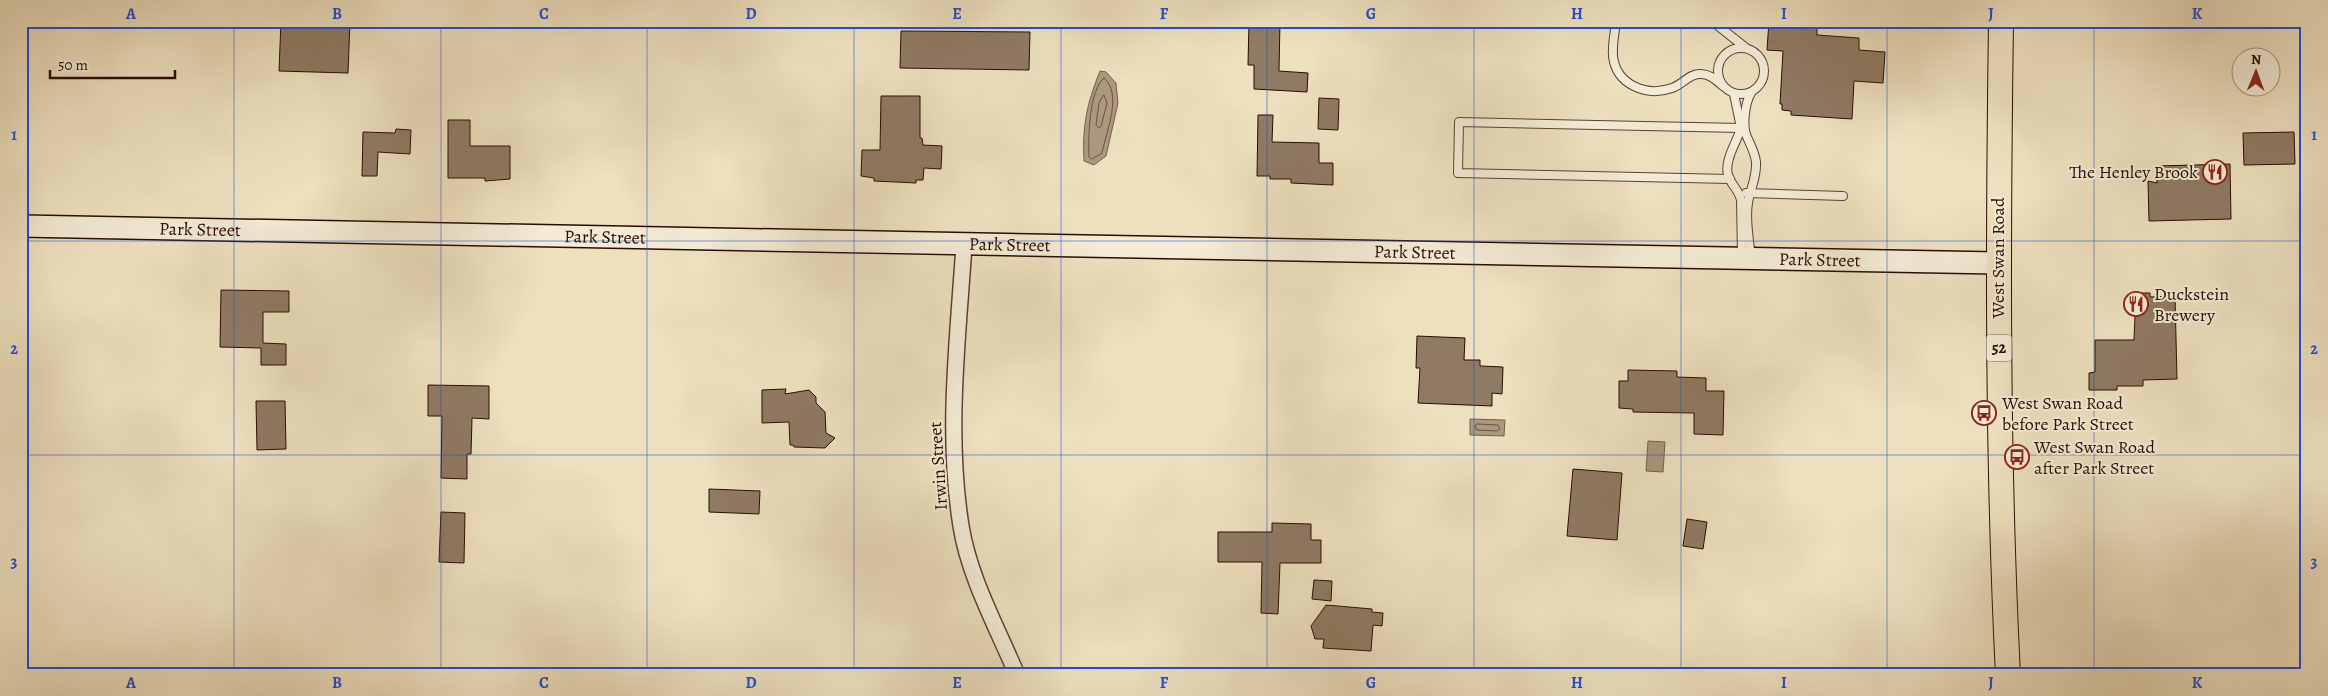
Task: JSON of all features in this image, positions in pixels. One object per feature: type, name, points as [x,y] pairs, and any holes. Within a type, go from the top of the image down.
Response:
[{"type":"main road","name":"West Swan Road","points":[[2001,21],[1997,263],[2004,590],[2008,675]]},
{"type":"street","name":"Park Street","points":[[21,226],[1997,263]]},
{"type":"street","name":"Irwin Street","points":[[964,245],[952,426],[961,526],[974,574],[1017,675]]},
{"type":"lane","points":[[1616,21],[1613,56],[1623,79],[1633,87],[1649,90],[1669,89],[1692,75],[1702,74],[1712,76],[1734,94],[1744,128],[1754,149],[1756,161],[1755,181],[1750,193],[1747,212],[1746,259]]},
{"type":"lane","points":[[1712,21],[1748,49],[1756,52],[1764,66],[1763,82],[1751,93],[1747,100],[1744,128],[1728,162],[1730,179],[1739,193],[1742,209],[1746,259]]},
{"type":"lane","points":[[1723,86],[1718,77],[1720,61],[1732,50],[1748,49]]},
{"type":"lane","points":[[1734,94],[1751,93]]},
{"type":"lane","points":[[1730,179],[1458,173],[1459,122],[1744,128]]},
{"type":"lane","points":[[1739,193],[1843,196]]},
{"type":"water","points":[[1100,71],[1106,72],[1116,83],[1118,103],[1106,156],[1094,165],[1084,161],[1084,137],[1089,104]]},
{"type":"water","points":[[1470,419],[1505,420],[1504,436],[1470,435]]},
{"type":"water","points":[[1648,441],[1665,442],[1663,472],[1646,471]]},
{"type":"building","points":[[281,21],[350,21],[348,73],[279,71]]},
{"type":"building","points":[[1249,21],[1280,21],[1279,71],[1308,73],[1307,92],[1254,89],[1254,65],[1248,65]]},
{"type":"building","points":[[1769,21],[1817,21],[1817,35],[1859,38],[1859,50],[1885,52],[1883,83],[1854,81],[1852,119],[1791,115],[1791,111],[1782,110],[1782,104],[1780,104],[1783,51],[1767,50]]},
{"type":"building","points":[[901,31],[1030,32],[1029,70],[900,68]]},
{"type":"building","points":[[881,96],[920,96],[920,138],[922,138],[923,145],[942,146],[941,169],[924,168],[923,180],[916,180],[916,183],[874,181],[874,178],[861,176],[862,150],[880,150]]},
{"type":"building","points":[[1319,98],[1339,99],[1338,130],[1318,129]]},
{"type":"building","points":[[1258,115],[1273,115],[1272,142],[1319,143],[1319,163],[1333,163],[1333,185],[1291,183],[1291,179],[1270,179],[1270,176],[1257,176]]},
{"type":"building","points":[[448,120],[470,120],[470,146],[510,146],[510,179],[485,181],[485,178],[448,178]]},
{"type":"building","points":[[396,129],[411,130],[410,154],[378,152],[377,176],[362,176],[363,132],[395,133]]},
{"type":"building","points":[[2294,132],[2295,164],[2244,165],[2243,133]]},
{"type":"building","points":[[2230,164],[2231,219],[2149,221],[2148,181],[2157,183],[2157,166]]},
{"type":"building","points":[[221,290],[289,291],[289,312],[263,312],[263,343],[286,344],[286,365],[261,365],[261,348],[220,347]]},
{"type":"building","points":[[2136,293],[2150,293],[2150,297],[2175,296],[2177,379],[2143,380],[2143,386],[2117,386],[2117,390],[2089,390],[2089,373],[2095,372],[2095,340],[2134,340]]},
{"type":"building","points":[[1417,336],[1465,338],[1464,360],[1480,360],[1480,366],[1503,367],[1502,394],[1492,393],[1492,406],[1418,403],[1420,368],[1416,368]]},
{"type":"building","points":[[1628,370],[1677,371],[1677,377],[1706,378],[1706,391],[1724,391],[1723,435],[1694,434],[1694,413],[1633,412],[1633,409],[1619,408],[1619,381],[1628,381]]},
{"type":"building","points":[[428,385],[489,386],[489,419],[472,418],[471,454],[467,454],[467,479],[441,478],[442,416],[428,416]]},
{"type":"building","points":[[786,389],[785,394],[809,390],[816,397],[816,403],[825,412],[826,433],[835,438],[825,448],[794,447],[790,445],[789,422],[762,423],[762,390]]},
{"type":"building","points":[[256,401],[285,401],[286,449],[257,450]]},
{"type":"building","points":[[1573,469],[1622,473],[1617,540],[1567,536]]},
{"type":"building","points":[[709,489],[760,491],[759,514],[709,512]]},
{"type":"building","points":[[441,512],[465,513],[464,563],[439,562]]},
{"type":"building","points":[[1687,519],[1707,522],[1703,549],[1683,546]]},
{"type":"building","points":[[1272,523],[1311,524],[1311,540],[1321,540],[1321,563],[1280,563],[1278,614],[1261,613],[1262,562],[1218,562],[1218,532],[1272,532]]},
{"type":"building","points":[[1314,580],[1332,581],[1331,601],[1312,599]]},
{"type":"building","points":[[1326,605],[1372,609],[1372,612],[1383,613],[1382,626],[1373,625],[1371,651],[1323,648],[1324,639],[1315,639],[1311,626]]},
{"type":"place","name":"The Henley Brook","points":[[2215,172]]},
{"type":"place","name":"Duckstein Brewery","points":[[2136,304]]},
{"type":"place","name":"West Swan Road before Park Street","points":[[1984,413]]},
{"type":"place","name":"West Swan Road after Park Street","points":[[2017,457]]}]
